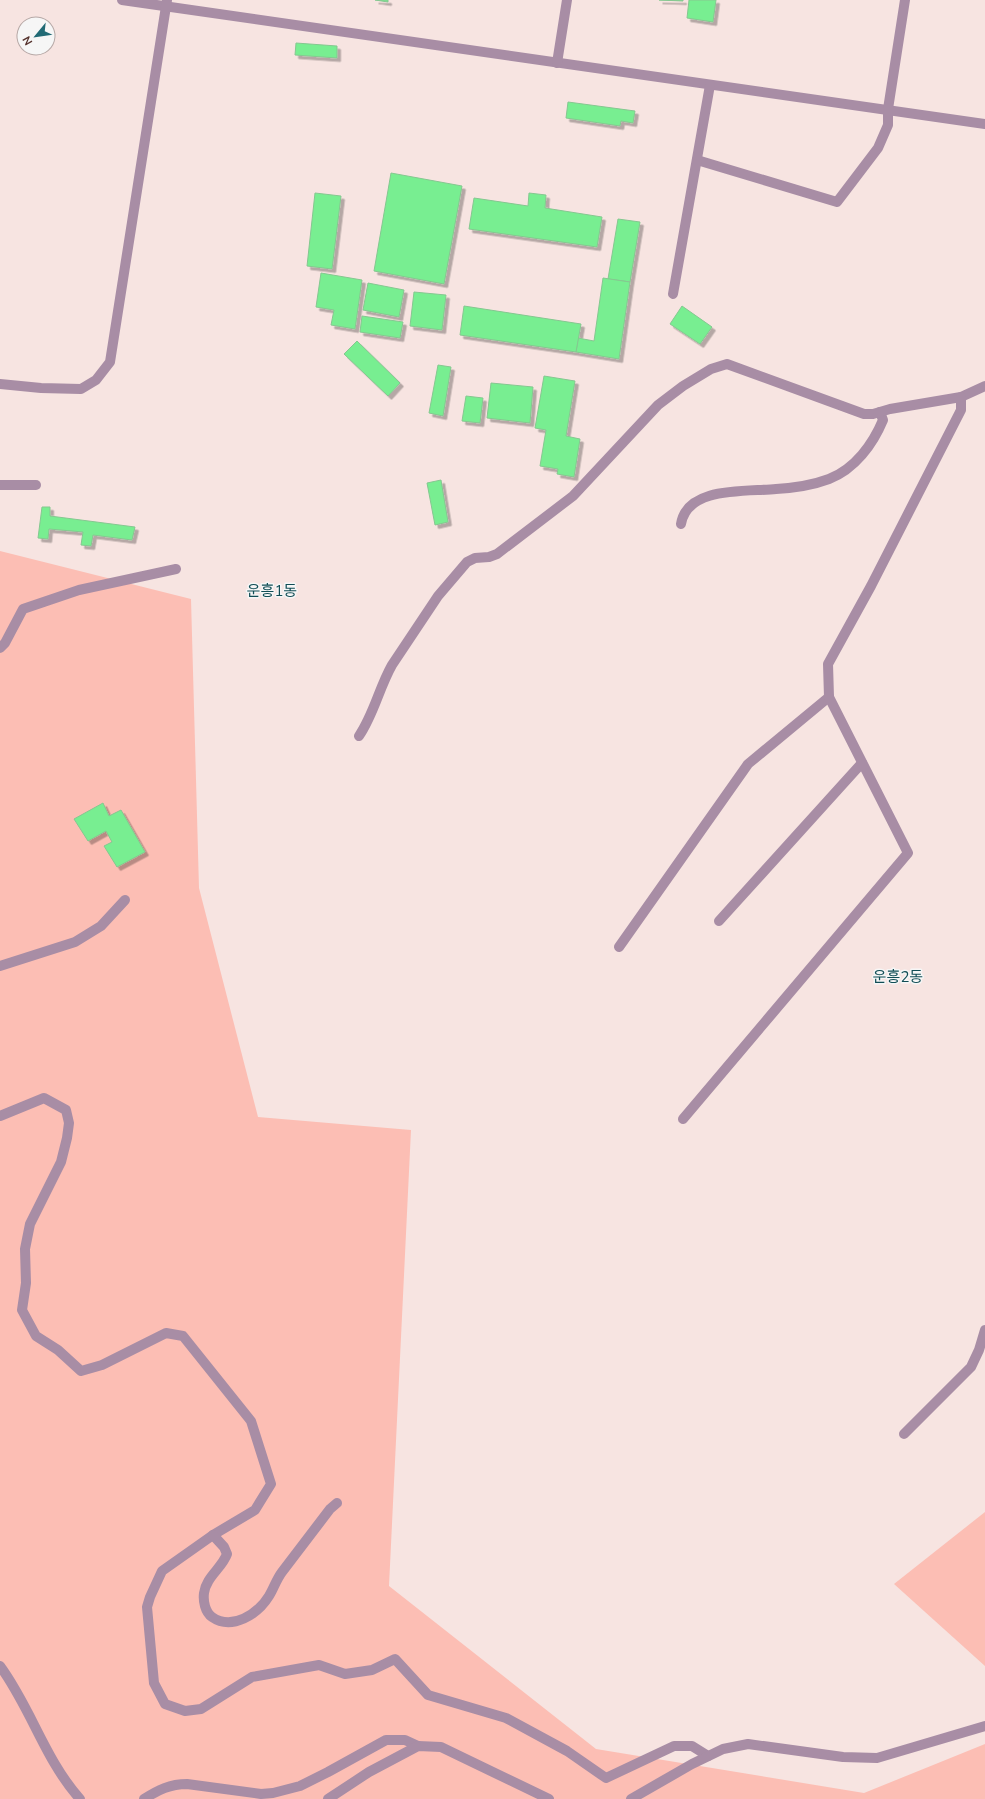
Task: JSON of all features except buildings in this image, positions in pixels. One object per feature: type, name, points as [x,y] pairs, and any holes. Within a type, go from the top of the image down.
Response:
[{"type":"street","points":[[122,0],[166,3],[557,63],[985,124]]},
{"type":"street","points":[[557,63],[567,0]]},
{"type":"street","points":[[697,160],[837,202],[878,148],[888,125],[888,109],[905,0]]},
{"type":"street","points":[[0,384],[80,390],[96,380],[110,362],[166,3]]},
{"type":"street","points":[[673,294],[710,84]]},
{"type":"street","points":[[359,736],[368,721],[385,677],[392,665],[438,596],[467,562],[482,556],[489,557],[497,554],[573,496],[658,405],[683,386],[711,369],[727,364],[864,414],[873,414],[962,397],[985,386]]},
{"type":"street","points":[[683,1119],[908,853],[829,697],[828,664],[871,586],[961,410],[962,397]]},
{"type":"street","points":[[681,524],[683,516],[688,508],[706,497],[745,490],[776,489],[817,483],[839,474],[852,465],[872,443],[883,420],[880,412]]},
{"type":"street","points":[[0,485],[36,485]]},
{"type":"street","points":[[0,648],[5,643],[23,609],[80,590],[176,569]]},
{"type":"street","points":[[619,947],[748,764],[829,697]]},
{"type":"street","points":[[720,921],[862,763]]},
{"type":"street","points":[[0,966],[75,942],[101,926],[125,900]]},
{"type":"street","points":[[0,1116],[44,1098],[66,1110],[69,1123],[68,1138],[61,1162],[30,1224],[25,1249],[26,1283],[22,1310],[36,1336],[58,1350],[81,1371],[102,1365],[166,1333],[183,1336],[251,1421],[271,1484],[255,1510],[212,1535],[162,1571],[147,1607],[154,1683],[165,1704],[185,1711],[201,1708],[252,1676],[319,1665],[345,1674],[372,1670],[395,1658],[428,1695],[506,1718],[566,1751],[606,1778],[674,1746],[692,1746],[708,1756]]},
{"type":"street","points":[[904,1434],[971,1367],[980,1350],[985,1330]]},
{"type":"street","points":[[212,1535],[224,1548],[227,1554],[224,1561],[206,1584],[204,1592],[206,1609],[209,1615],[216,1620],[236,1622],[253,1613],[269,1596],[276,1580],[330,1509],[338,1503]]},
{"type":"street","points":[[0,1666],[14,1687],[60,1773],[80,1799]]},
{"type":"street","points":[[632,1799],[723,1749],[748,1744],[843,1757],[877,1758],[985,1726]]},
{"type":"street","points":[[144,1799],[159,1790],[177,1784],[261,1794],[273,1793],[313,1780],[386,1740],[404,1740],[418,1746],[441,1747],[549,1799]]},
{"type":"street","points":[[328,1799],[369,1772],[418,1746]]},
{"type":"shaded area","points":[[0,551],[191,599],[199,888],[258,1117],[411,1130],[389,1586],[596,1749],[864,1793],[985,1744],[985,1799],[0,1799]]},
{"type":"shaded area","points":[[985,1512],[985,1666],[894,1584]]},
{"type":"district","name":"운흥1동","points":[[272,591]]},
{"type":"district","name":"운흥2동","points":[[898,977]]}]
